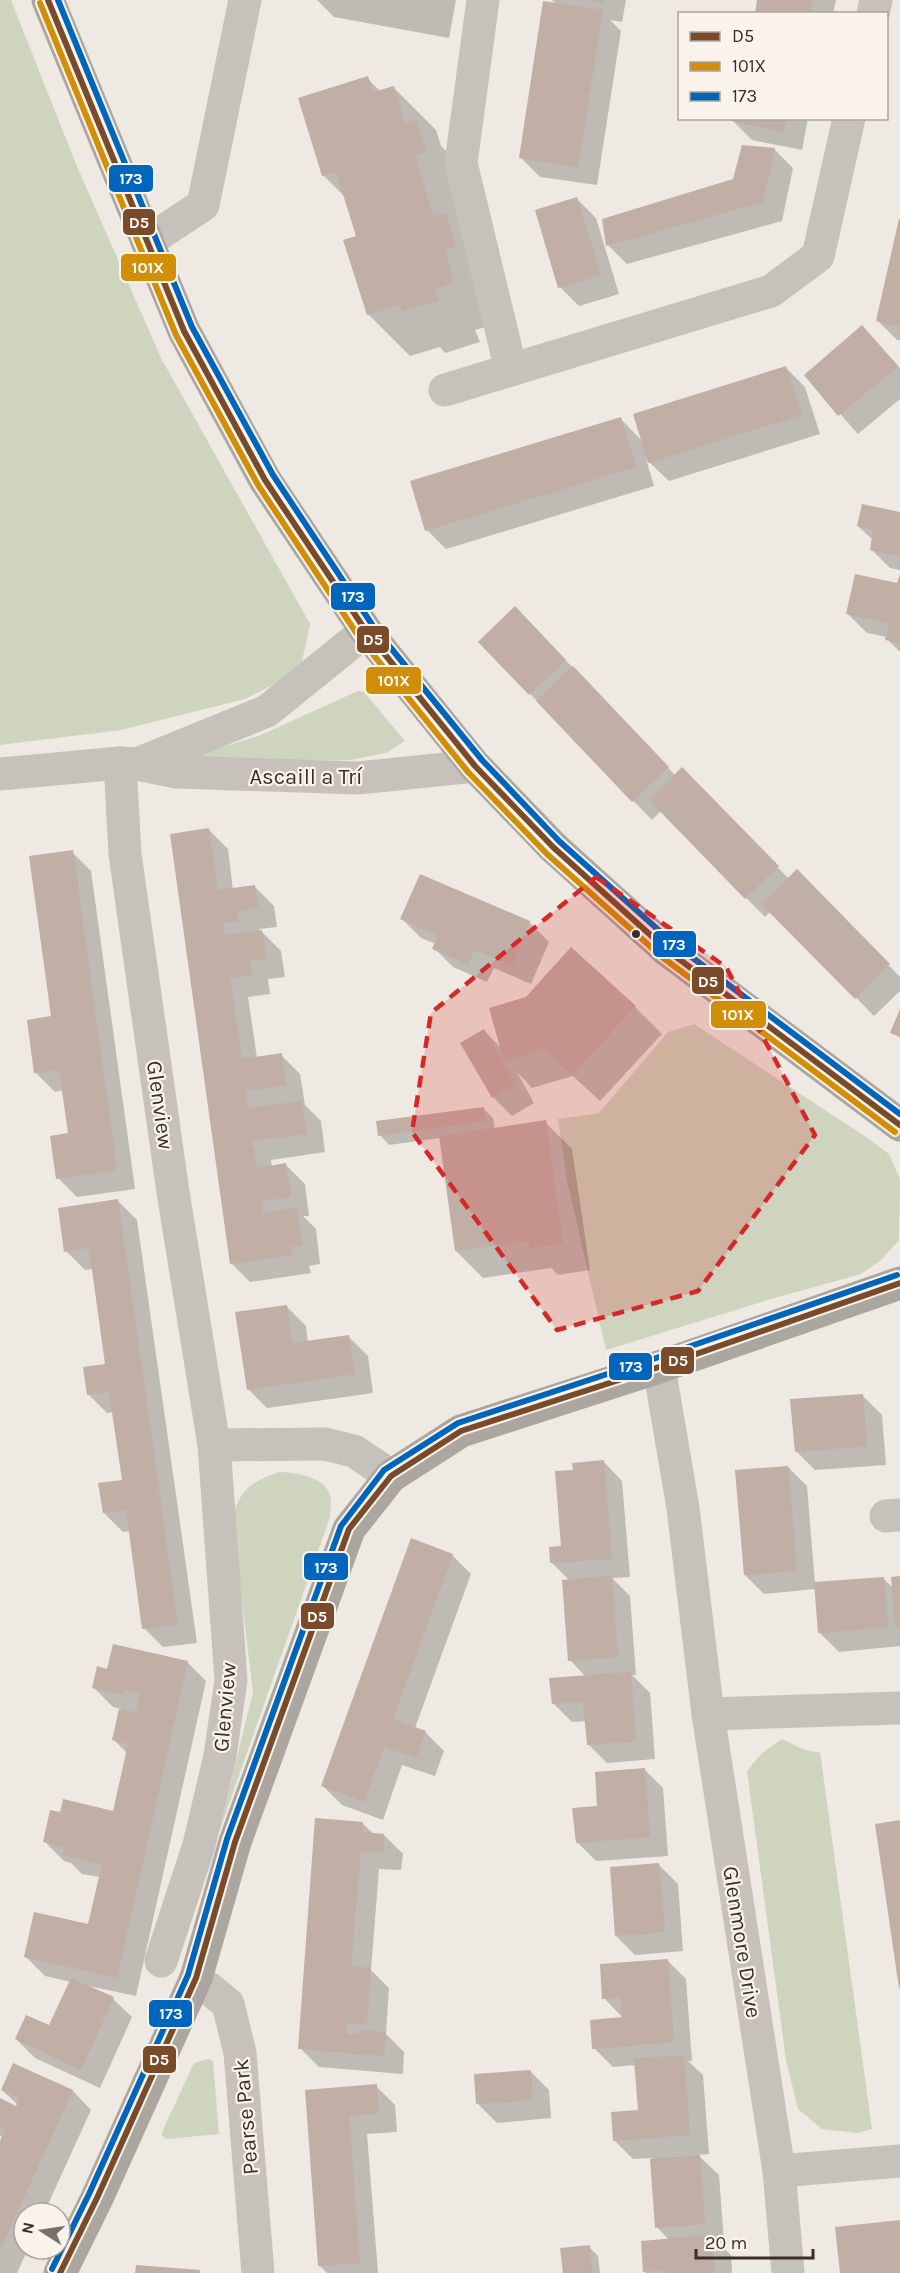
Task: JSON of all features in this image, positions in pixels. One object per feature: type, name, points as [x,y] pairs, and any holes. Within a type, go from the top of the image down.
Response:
[{"type":"main road","points":[[48,0],[184,331],[265,480],[366,631],[476,766],[553,847],[667,950],[900,1125]]},
{"type":"main road","points":[[60,2273],[97,2198],[196,1978],[235,1842],[349,1529],[391,1476],[461,1431],[659,1367],[900,1283]]},
{"type":"street","points":[[147,242],[202,205],[245,0]]},
{"type":"street","points":[[483,0],[460,163],[511,370]]},
{"type":"street","points":[[445,390],[771,291],[818,256],[849,120]]},
{"type":"street","name":"Ascaill a Trí","points":[[129,764],[267,711],[366,631]]},
{"type":"street","name":"Ascaill a Trí","points":[[0,774],[129,764],[177,772],[358,778],[476,766]]},
{"type":"street","name":"Glenview","points":[[129,764],[125,854],[173,1192],[214,1445],[231,1680],[220,1756],[199,1845],[161,1961]]},
{"type":"street","name":"Glenmore Drive","points":[[659,1367],[683,1508],[708,1714],[779,2170],[788,2273]]},
{"type":"street","points":[[214,1445],[325,1444],[354,1451],[391,1476]]},
{"type":"street","points":[[708,1714],[900,1708]]},
{"type":"street","name":"Pearse Park","points":[[196,1978],[228,2004],[240,2053],[258,2273]]},
{"type":"street","points":[[779,2170],[900,2161]]},
{"type":"highlighted area","points":[[596,877],[726,967],[815,1135],[698,1291],[557,1330],[412,1132],[431,1013]]},
{"type":"green space","points":[[0,0],[11,0],[76,164],[161,358],[310,624],[300,671],[245,699],[121,730],[0,745]]},
{"type":"green space","points":[[358,691],[364,692],[405,741],[386,753],[350,760],[175,762],[261,735]]},
{"type":"green space","points":[[694,1024],[889,1154],[900,1179],[899,1240],[880,1261],[861,1274],[606,1350],[567,1181],[558,1119],[599,1113],[668,1032]]},
{"type":"green space","points":[[280,1472],[304,1475],[325,1486],[331,1500],[329,1520],[218,1835],[253,1692],[232,1520],[239,1501],[248,1488],[261,1479]]},
{"type":"green space","points":[[782,1739],[804,1749],[820,1752],[872,2129],[858,2133],[822,2129],[798,2109],[786,2060],[747,1771],[761,1754]]},
{"type":"green space","points":[[208,2059],[213,2061],[219,2134],[166,2139],[162,2136],[162,2132],[194,2063]]},
{"type":"building","points":[[589,0],[604,0],[604,4]]},
{"type":"building","points":[[757,0],[813,0],[810,12],[755,12]]},
{"type":"building","points":[[543,1],[603,10],[578,167],[519,158]]},
{"type":"building","points":[[368,76],[373,92],[394,86],[405,123],[416,120],[426,151],[415,155],[433,216],[446,213],[456,246],[445,250],[454,282],[434,289],[439,300],[402,311],[400,305],[367,315],[343,240],[356,236],[336,172],[322,176],[298,98]]},
{"type":"building","points":[[731,120],[786,120],[783,132]]},
{"type":"building","points":[[742,145],[775,148],[763,202],[606,246],[602,219],[733,179]]},
{"type":"building","points":[[577,197],[601,275],[558,288],[535,210]]},
{"type":"building","points":[[900,219],[900,327],[876,321]]},
{"type":"building","points":[[862,325],[898,366],[838,416],[804,375]]},
{"type":"building","points":[[786,366],[802,415],[648,463],[633,414]]},
{"type":"building","points":[[621,417],[636,467],[425,531],[410,481]]},
{"type":"building","points":[[862,504],[900,512],[900,556],[870,550],[873,530],[857,526]]},
{"type":"building","points":[[855,574],[897,583],[900,574],[900,643],[885,640],[889,623],[846,614]]},
{"type":"building","points":[[515,606],[566,660],[529,695],[478,642]]},
{"type":"building","points":[[573,666],[669,767],[632,802],[536,701]]},
{"type":"building","points":[[682,767],[779,866],[745,899],[649,800]]},
{"type":"building","points":[[209,828],[218,890],[255,885],[258,908],[237,911],[238,921],[223,923],[224,935],[262,930],[267,959],[250,961],[252,975],[230,978],[242,1059],[282,1053],[286,1085],[246,1091],[248,1108],[302,1101],[307,1134],[253,1141],[257,1168],[286,1163],[291,1197],[262,1201],[263,1213],[297,1208],[302,1245],[291,1247],[293,1255],[230,1264],[170,834]]},
{"type":"building","points":[[73,850],[117,1170],[56,1179],[50,1136],[68,1133],[59,1070],[34,1073],[27,1020],[51,1016],[29,856]]},
{"type":"building","points":[[797,869],[890,964],[855,999],[761,904]]},
{"type":"building","points":[[420,874],[530,921],[512,966],[475,950],[468,964],[432,949],[438,935],[400,919]]},
{"type":"building","points":[[571,947],[636,1006],[572,1075],[544,1050],[504,1062],[489,1008],[526,997]]},
{"type":"building","points":[[900,1009],[900,1037],[890,1033]]},
{"type":"building","points":[[484,1029],[516,1084],[492,1098],[460,1043]]},
{"type":"building","points":[[484,1107],[487,1121],[378,1136],[376,1121]]},
{"type":"building","points":[[546,1120],[563,1243],[529,1249],[528,1241],[455,1251],[439,1136]]},
{"type":"building","points":[[118,1199],[178,1624],[142,1629],[126,1510],[103,1513],[98,1483],[122,1480],[109,1392],[87,1395],[83,1367],[105,1364],[89,1248],[64,1252],[58,1208]]},
{"type":"building","points":[[287,1305],[292,1343],[349,1335],[355,1374],[247,1390],[235,1312]]},
{"type":"building","points":[[863,1394],[867,1446],[795,1452],[790,1399]]},
{"type":"building","points":[[604,1460],[612,1559],[550,1563],[549,1547],[561,1546],[555,1471],[573,1470],[572,1463]]},
{"type":"building","points":[[788,1466],[797,1571],[744,1575],[735,1470]]},
{"type":"building","points":[[411,1538],[453,1554],[393,1719],[426,1731],[416,1758],[384,1747],[364,1802],[321,1786]]},
{"type":"building","points":[[612,1576],[618,1657],[568,1661],[562,1580]]},
{"type":"building","points":[[900,1576],[900,1627],[895,1627],[891,1577]]},
{"type":"building","points":[[884,1577],[888,1627],[818,1633],[814,1582]]},
{"type":"building","points":[[113,1644],[188,1661],[117,1978],[24,1957],[34,1912],[88,1924],[102,1864],[62,1855],[64,1847],[43,1842],[50,1810],[60,1812],[63,1799],[113,1811],[128,1744],[112,1740],[119,1709],[136,1712],[140,1694],[125,1691],[124,1695],[92,1688],[97,1666],[107,1669]]},
{"type":"building","points":[[631,1672],[636,1741],[587,1745],[583,1701],[552,1704],[549,1678]]},
{"type":"building","points":[[645,1768],[650,1837],[576,1843],[572,1808],[597,1806],[595,1772]]},
{"type":"building","points":[[315,1818],[363,1822],[362,1832],[384,1834],[383,1852],[361,1851],[351,1966],[371,1968],[367,2025],[347,2024],[346,2034],[359,2035],[360,2030],[386,2032],[384,2056],[298,2049]]},
{"type":"building","points":[[900,1820],[900,1988],[899,1988],[875,1824]]},
{"type":"building","points":[[659,1863],[665,1932],[615,1936],[610,1867]]},
{"type":"building","points":[[668,1959],[674,2042],[592,2049],[590,2020],[622,2017],[620,1997],[602,1999],[600,1964]]},
{"type":"building","points":[[71,1978],[114,1997],[81,2070],[15,2039],[26,2015],[49,2025]]},
{"type":"building","points":[[684,2055],[690,2135],[613,2141],[611,2112],[638,2110],[634,2059]]},
{"type":"building","points":[[13,2063],[73,2090],[22,2201],[12,2201],[12,2224],[0,2250],[0,2141],[5,2129],[0,2127],[0,2098],[16,2106],[19,2098],[1,2090]]},
{"type":"building","points":[[531,2070],[533,2100],[476,2104],[474,2074]]},
{"type":"building","points":[[377,2084],[379,2113],[349,2116],[360,2263],[318,2266],[305,2090]]},
{"type":"building","points":[[700,2155],[705,2224],[655,2228],[650,2159]]},
{"type":"building","points":[[900,2220],[900,2273],[840,2273],[835,2227]]},
{"type":"building","points":[[712,2235],[715,2273],[665,2273],[665,2270],[643,2272],[641,2241]]},
{"type":"building","points":[[590,2245],[592,2273],[563,2273],[560,2248]]},
{"type":"building","points":[[136,2265],[200,2270],[200,2273],[135,2273]]},
{"type":"transit line","name":"D5","points":[[48,0],[184,331],[265,480],[366,631],[475,766],[553,847],[667,950],[900,1125]]},
{"type":"transit line","name":"173","points":[[58,0],[192,327],[273,475],[373,626],[482,760],[559,841],[673,943],[900,1114]]},
{"type":"transit line","name":"101X","points":[[40,3],[176,335],[258,485],[359,637],[468,772],[547,854],[662,957],[895,1132]]},
{"type":"transit line","name":"173","points":[[52,2269],[89,2194],[188,1975],[227,1839],[341,1526],[384,1470],[458,1423],[897,1275]]},
{"type":"transit line","name":"D5","points":[[60,2273],[97,2198],[196,1978],[235,1842],[349,1529],[391,1476],[461,1431],[659,1367],[900,1283]]}]
